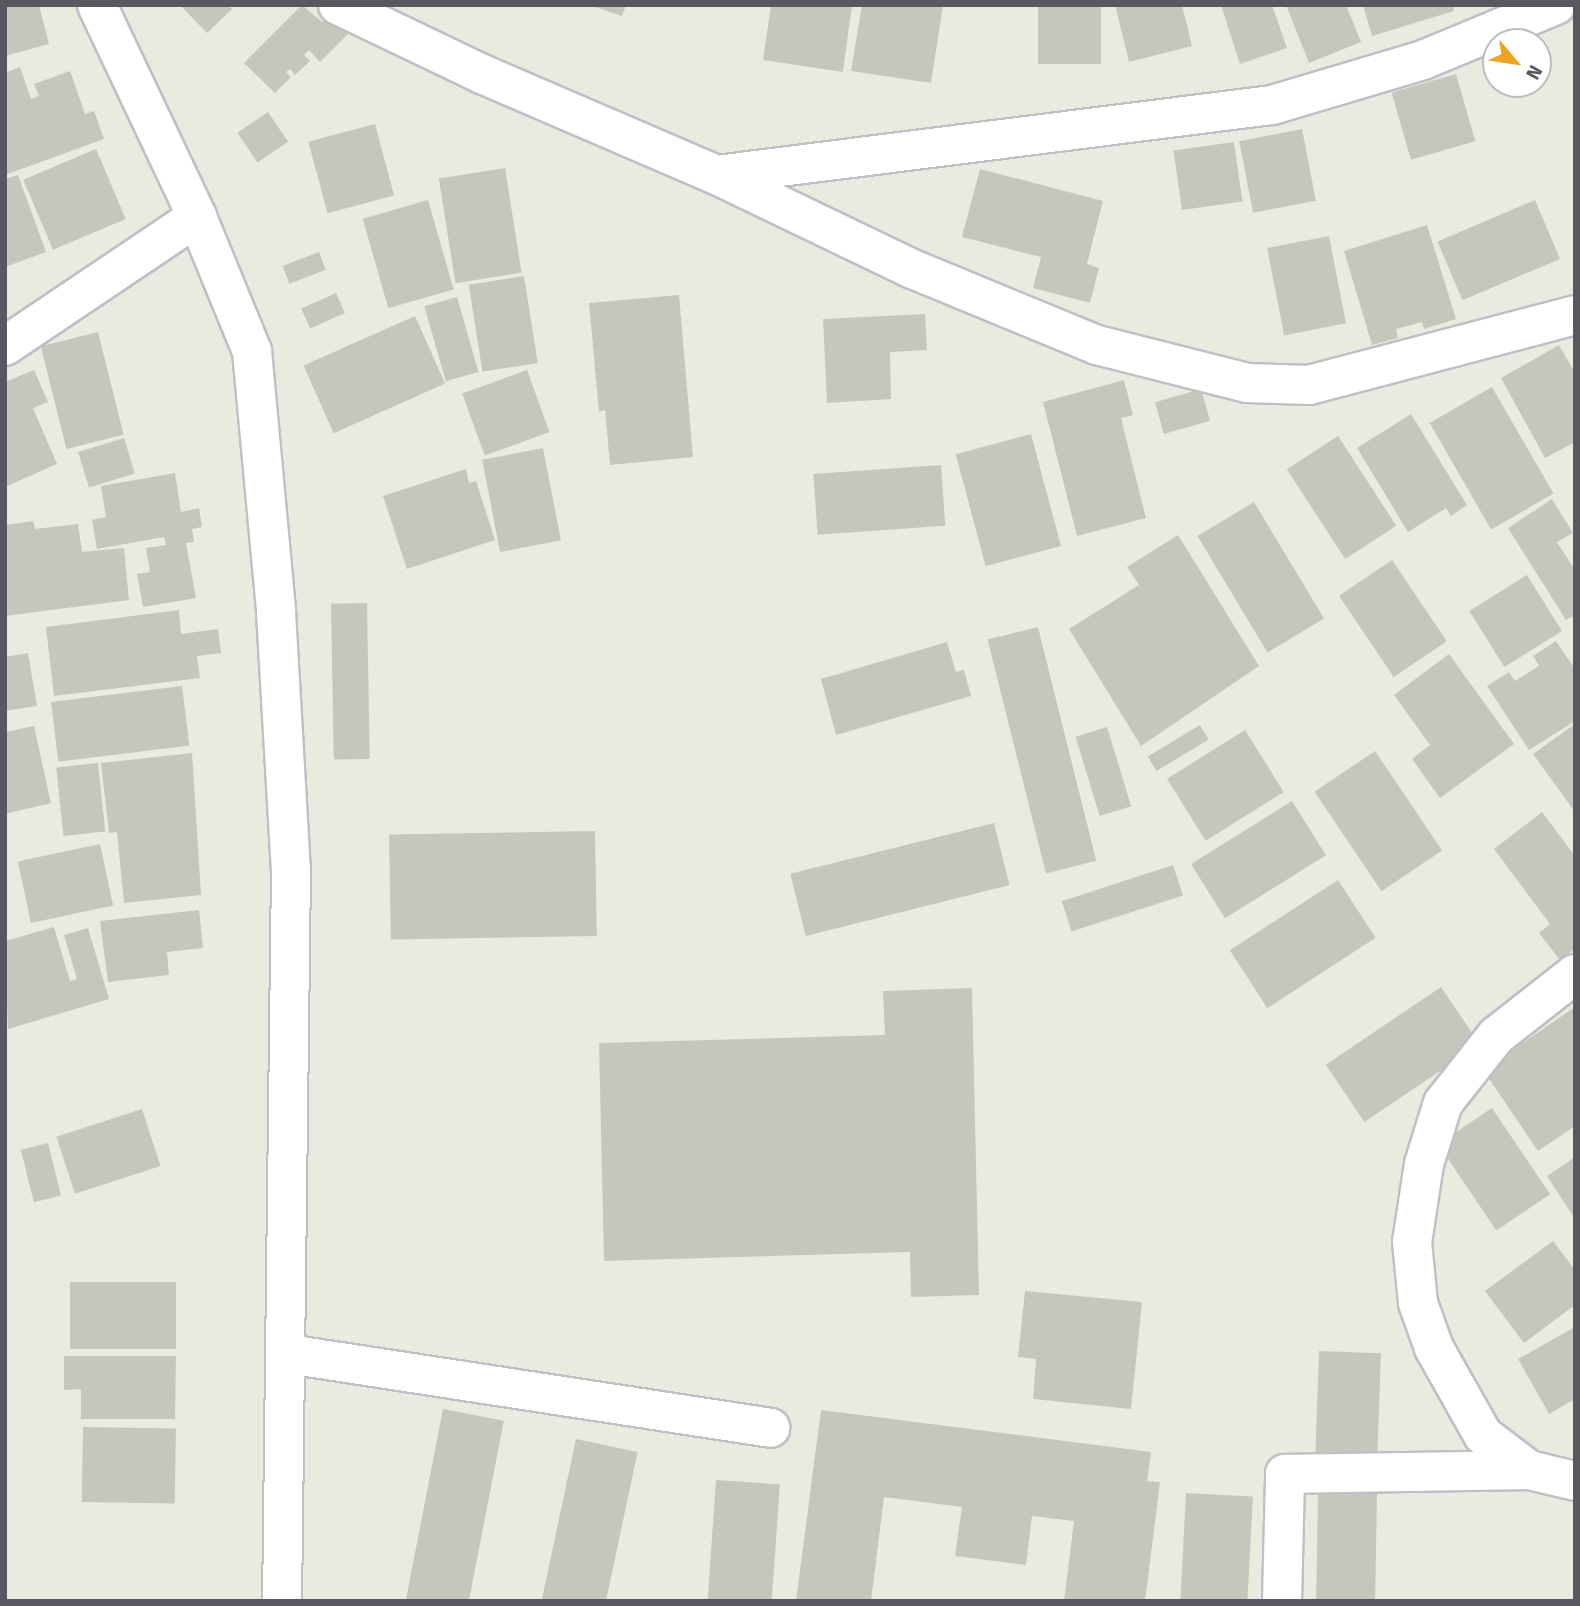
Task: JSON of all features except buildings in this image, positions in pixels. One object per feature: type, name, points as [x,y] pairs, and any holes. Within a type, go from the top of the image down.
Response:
[{"type":"street","points":[[97,5],[197,217],[252,351],[276,612],[291,869],[288,1354],[282,1601]]},
{"type":"street","points":[[338,5],[482,74],[717,175],[909,268],[1097,345],[1247,383],[1309,385],[1575,315]]},
{"type":"street","points":[[717,175],[1272,106],[1423,60],[1556,5]]},
{"type":"street","points":[[5,346],[197,217]]},
{"type":"street","points":[[1529,1470],[1483,1435],[1434,1348],[1418,1303],[1412,1242],[1424,1164],[1443,1103],[1496,1036],[1575,974]]},
{"type":"street","points":[[288,1354],[770,1428]]},
{"type":"street","points":[[1282,1601],[1285,1474],[1529,1470],[1575,1481]]}]
